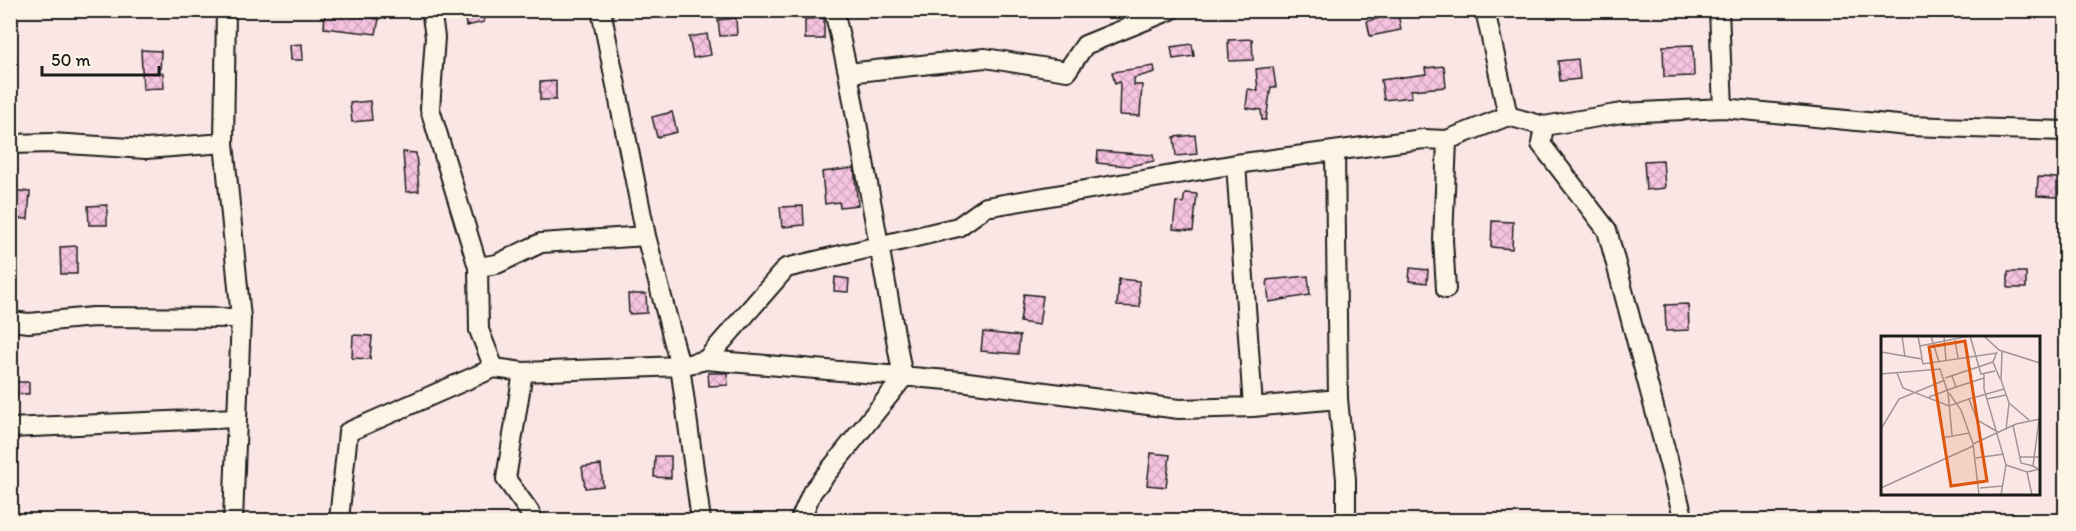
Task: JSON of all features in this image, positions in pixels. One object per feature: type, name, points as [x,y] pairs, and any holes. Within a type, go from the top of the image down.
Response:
[{"type":"street","points":[[226,10],[224,144],[241,318],[233,520]]},
{"type":"street","points":[[430,10],[435,37],[430,109],[478,267],[479,330],[494,368]]},
{"type":"street","points":[[601,10],[646,236],[680,366],[700,520]]},
{"type":"street","points":[[800,520],[812,492],[903,378],[848,73],[834,10]]},
{"type":"street","points":[[848,73],[985,58],[1067,71],[1085,45],[1171,10]]},
{"type":"street","points":[[1485,10],[1508,116]]},
{"type":"street","points":[[1719,10],[1724,108]]},
{"type":"street","points":[[706,360],[786,268],[958,227],[986,207],[1236,164],[1423,139],[1447,140],[1508,116],[1544,126],[1622,113],[1724,108],[1908,126],[2066,131]]},
{"type":"street","points":[[1544,126],[1541,144],[1606,230],[1684,520]]},
{"type":"street","points":[[1446,289],[1443,240],[1447,140]]},
{"type":"street","points":[[10,144],[52,143],[146,149],[224,144]]},
{"type":"street","points":[[1335,152],[1338,399],[1346,479],[1346,520]]},
{"type":"street","points":[[1236,164],[1253,407]]},
{"type":"street","points":[[478,267],[497,264],[541,243],[646,236]]},
{"type":"street","points":[[10,321],[29,323],[93,316],[241,318]]},
{"type":"street","points":[[339,520],[348,432],[494,368],[523,372],[680,366],[706,360],[960,381],[1179,409],[1253,407],[1338,399]]},
{"type":"street","points":[[523,372],[506,479],[533,520]]},
{"type":"street","points":[[10,428],[236,418]]},
{"type":"building","points":[[325,10],[345,10],[345,15],[379,19],[376,34],[324,28]]},
{"type":"building","points":[[464,10],[484,10],[484,22],[466,26]]},
{"type":"building","points":[[1398,14],[1401,30],[1370,36],[1367,21]]},
{"type":"building","points":[[736,18],[737,35],[720,36],[718,20]]},
{"type":"building","points":[[824,18],[824,39],[805,39],[805,19]]},
{"type":"building","points":[[707,34],[711,55],[693,58],[689,37]]},
{"type":"building","points":[[1252,39],[1253,60],[1229,61],[1228,40]]},
{"type":"building","points":[[302,44],[303,60],[291,60],[290,45]]},
{"type":"building","points":[[1192,44],[1194,56],[1173,59],[1171,47]]},
{"type":"building","points":[[1693,45],[1694,76],[1664,77],[1663,46]]},
{"type":"building","points":[[141,50],[161,51],[160,73],[163,73],[164,88],[143,89]]},
{"type":"building","points":[[1578,59],[1580,79],[1560,81],[1558,61]]},
{"type":"building","points":[[1154,66],[1155,72],[1134,78],[1134,85],[1142,85],[1140,116],[1119,115],[1120,82],[1115,84],[1112,72]]},
{"type":"building","points":[[1444,66],[1446,87],[1411,90],[1412,97],[1384,100],[1381,80],[1426,74],[1425,68]]},
{"type":"building","points":[[1273,67],[1276,87],[1271,87],[1266,120],[1262,120],[1261,110],[1246,108],[1248,89],[1258,91],[1256,69]]},
{"type":"building","points":[[556,81],[556,100],[540,100],[540,82]]},
{"type":"building","points":[[370,101],[372,120],[352,122],[350,103]]},
{"type":"building","points":[[672,112],[677,132],[657,137],[652,117]]},
{"type":"building","points":[[1195,135],[1197,154],[1176,156],[1174,137]]},
{"type":"building","points":[[1098,151],[1153,155],[1154,161],[1129,166],[1097,163]]},
{"type":"building","points":[[403,152],[416,153],[419,191],[406,192]]},
{"type":"building","points":[[1663,160],[1665,188],[1646,190],[1644,161]]},
{"type":"building","points":[[854,168],[858,205],[840,207],[839,202],[825,204],[822,172]]},
{"type":"building","points":[[2038,177],[2057,178],[2057,197],[2037,196]]},
{"type":"building","points":[[11,190],[30,192],[28,219],[10,218]]},
{"type":"building","points":[[1185,193],[1197,194],[1193,231],[1173,229],[1176,202],[1183,203]]},
{"type":"building","points":[[107,205],[107,225],[89,225],[88,206]]},
{"type":"building","points":[[803,206],[804,225],[782,227],[780,207]]},
{"type":"building","points":[[1492,221],[1513,222],[1512,249],[1491,247]]},
{"type":"building","points":[[77,246],[77,274],[61,274],[60,247]]},
{"type":"building","points":[[1410,268],[1428,270],[1427,283],[1409,281]]},
{"type":"building","points":[[2008,272],[2026,272],[2026,288],[2008,288]]},
{"type":"building","points":[[1308,276],[1310,295],[1269,302],[1267,280]]},
{"type":"building","points":[[835,277],[849,279],[848,292],[834,291]]},
{"type":"building","points":[[1119,279],[1139,281],[1140,307],[1117,306]]},
{"type":"building","points":[[628,294],[646,294],[647,313],[629,314]]},
{"type":"building","points":[[1024,294],[1043,296],[1039,325],[1020,322]]},
{"type":"building","points":[[1688,304],[1689,330],[1666,331],[1665,305]]},
{"type":"building","points":[[983,332],[1020,336],[1018,354],[981,351]]},
{"type":"building","points":[[353,335],[372,336],[370,359],[352,358]]},
{"type":"building","points":[[708,373],[727,373],[728,385],[709,386]]},
{"type":"building","points":[[10,382],[29,382],[29,394],[10,394]]},
{"type":"building","points":[[1151,453],[1170,455],[1166,487],[1147,485]]},
{"type":"building","points":[[655,456],[671,456],[671,478],[654,477]]},
{"type":"building","points":[[601,465],[603,486],[585,488],[582,467]]}]
